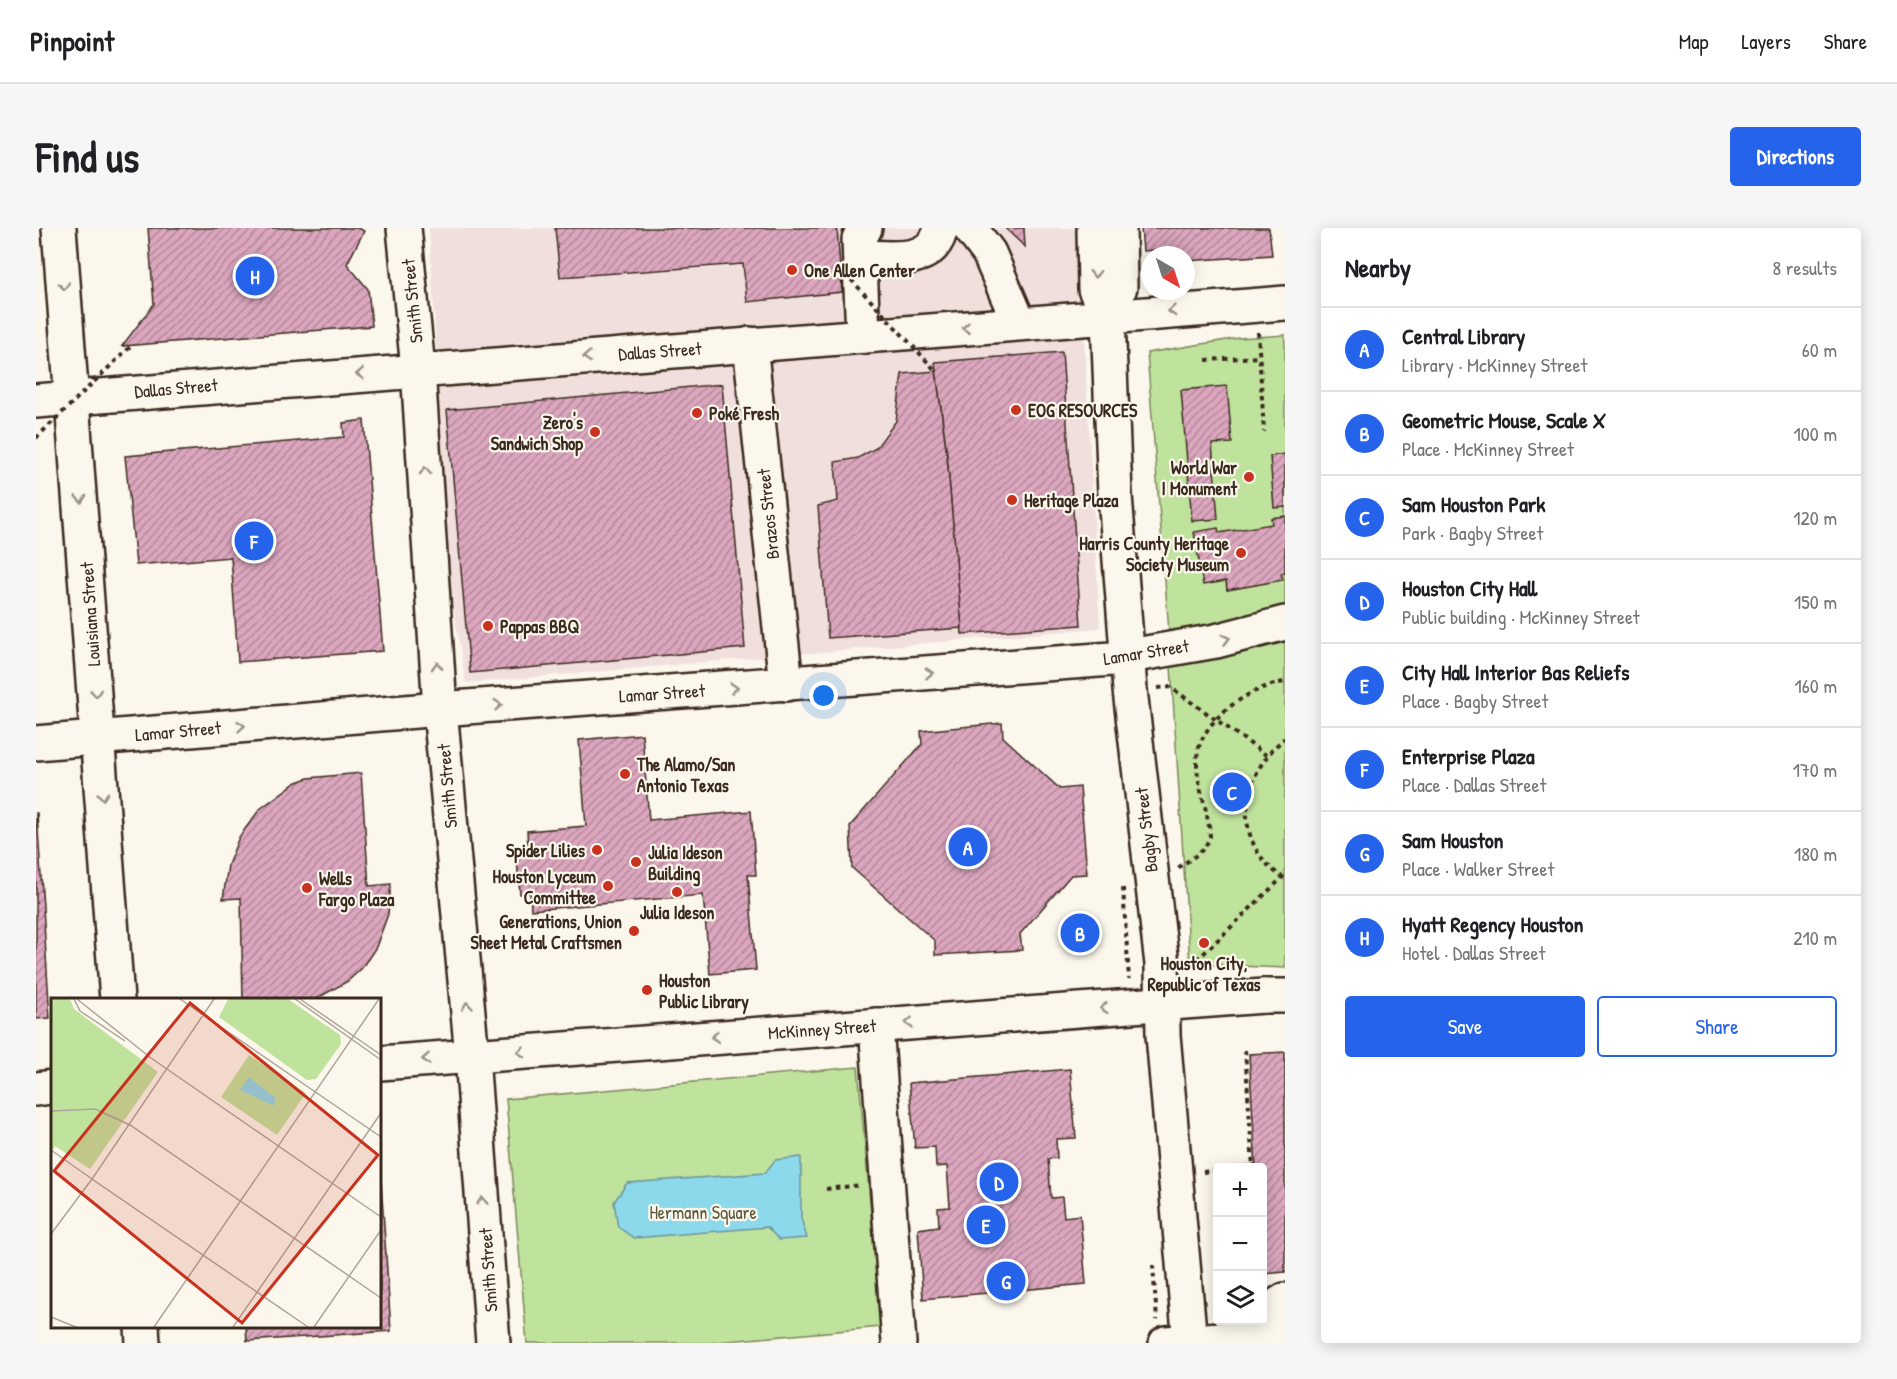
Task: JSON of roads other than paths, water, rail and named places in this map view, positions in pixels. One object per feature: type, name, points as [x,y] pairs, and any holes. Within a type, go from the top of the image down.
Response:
[{"type":"street","name":"Louisiana Street","points":[[59,228],[117,998]]},
{"type":"street","name":"Smith Street","points":[[404,228],[418,369],[440,709],[472,1056],[493,1343]]},
{"type":"street","points":[[1095,228],[1095,289],[1108,317]]},
{"type":"street","points":[[1108,317],[1120,287],[1119,228]]},
{"type":"street","points":[[863,336],[856,253],[914,256],[927,253],[937,242],[955,230],[989,253],[1019,323]]},
{"type":"street","name":"Dallas Street","points":[[36,401],[418,369],[1285,303]]},
{"type":"street","name":"Bagby Street","points":[[1108,317],[1115,495],[1128,657],[1162,964],[1162,1005],[1182,1342]]},
{"type":"street","name":"Brazos Street","points":[[750,344],[786,684]]},
{"type":"street","name":"Lamar Street","points":[[36,742],[1128,657],[1216,641],[1285,623]]},
{"type":"street","name":"McKinney Street","points":[[381,1063],[1278,995]]},
{"type":"street","points":[[876,1025],[899,1343]]},
{"type":"street","points":[[36,1089],[51,1088]]},
{"type":"street","points":[[142,1328],[143,1343]]},
{"type":"street","points":[[1182,1342],[1243,1329],[1285,1334]]},
{"type":"water","points":[[801,1157],[801,1218],[807,1238],[779,1240],[767,1227],[634,1238],[618,1227],[614,1202],[627,1183],[765,1173],[775,1160]]},
{"type":"place","name":"One Allen Center","points":[[792,270]]},
{"type":"place","name":"Hyatt Regency Houston","points":[[255,276]]},
{"type":"place","name":"EOG RESOURCES","points":[[1016,410]]},
{"type":"place","name":"Poké Fresh","points":[[697,413]]},
{"type":"place","name":"Zero's Sandwich Shop","points":[[595,432]]},
{"type":"place","name":"World War I Monument","points":[[1249,477]]},
{"type":"place","name":"Heritage Plaza","points":[[1012,500]]},
{"type":"place","name":"Enterprise Plaza","points":[[254,541]]},
{"type":"place","name":"Harris County Heritage Society Museum","points":[[1241,553]]},
{"type":"place","name":"Pappas BBQ","points":[[488,626]]},
{"type":"place","name":"The Alamo/San Antonio Texas","points":[[625,774]]},
{"type":"place","name":"Sam Houston Park","points":[[1232,792]]},
{"type":"place","name":"Central Library","points":[[968,847]]},
{"type":"place","name":"Spider Lilies","points":[[597,850]]},
{"type":"place","name":"Julia Ideson Building","points":[[636,862]]},
{"type":"place","name":"Houston Lyceum Committee","points":[[608,886]]},
{"type":"place","name":"Wells Fargo Plaza","points":[[307,888]]},
{"type":"place","name":"Julia Ideson","points":[[677,892]]},
{"type":"place","name":"Generations, Union Sheet Metal Craftsmen","points":[[634,931]]},
{"type":"place","name":"Geometric Mouse, Scale X","points":[[1080,933]]},
{"type":"place","name":"Houston City, Republic of Texas","points":[[1204,943]]},
{"type":"place","name":"Houston Public Library","points":[[647,990]]},
{"type":"place","name":"Houston City Hall","points":[[999,1182]]},
{"type":"place","name":"City Hall Interior Bas Reliefs","points":[[986,1225]]},
{"type":"place","name":"Sam Houston","points":[[1006,1281]]},
{"type":"park label","name":"Hermann Square","points":[[703,1212]]}]
